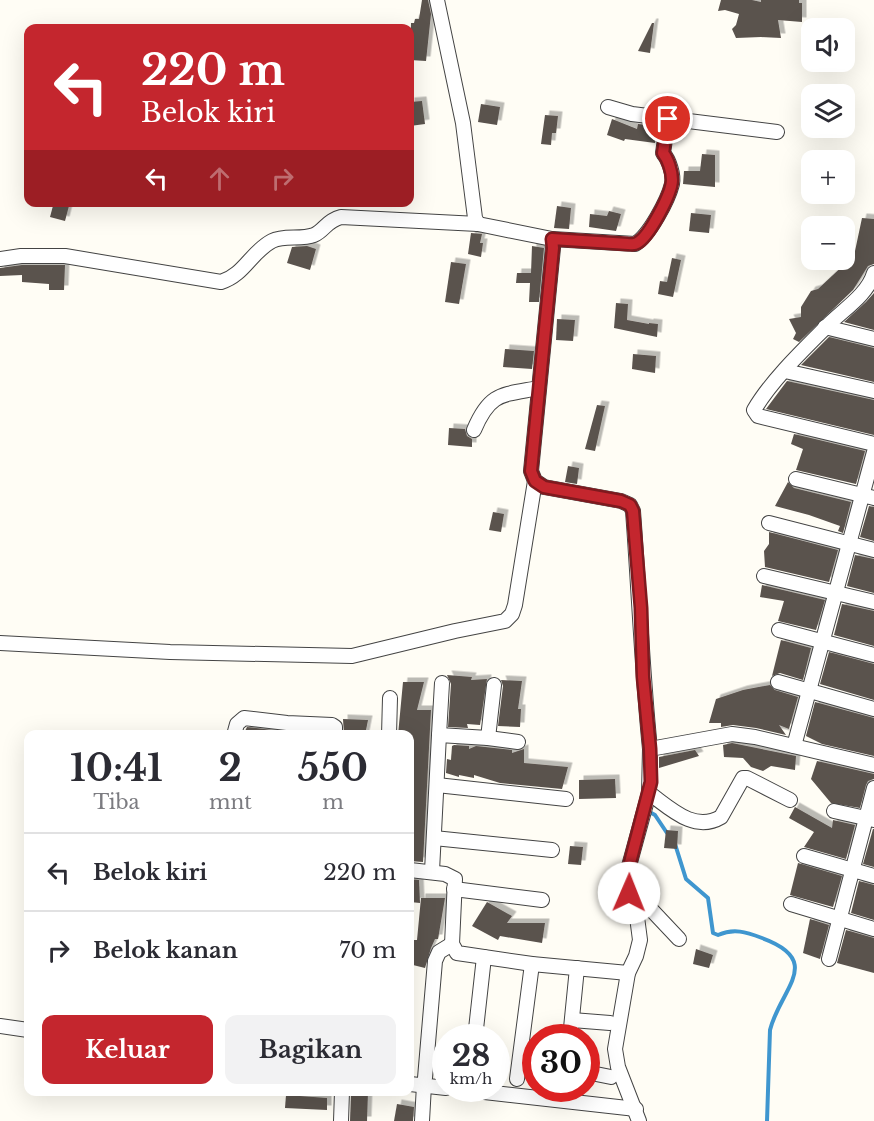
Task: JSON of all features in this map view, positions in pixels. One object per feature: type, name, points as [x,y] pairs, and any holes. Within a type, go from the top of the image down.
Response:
[{"type":"street","points":[[437,0],[463,123],[475,218],[478,224]]},
{"type":"street","points":[[608,107],[632,114],[777,132]]},
{"type":"street","points":[[0,259],[21,256],[65,256],[221,282],[233,278],[257,252],[273,240],[315,234],[329,220],[340,217],[478,224],[552,239],[635,244],[651,229],[673,183],[663,153],[668,119]]},
{"type":"street","points":[[0,644],[170,652],[352,656],[505,621],[512,614],[515,605],[535,481],[531,471],[553,248],[552,239]]},
{"type":"street","points":[[873,281],[825,327],[754,410],[758,416],[874,444]]},
{"type":"street","points":[[825,327],[874,339]]},
{"type":"street","points":[[785,371],[874,391]]},
{"type":"street","points":[[474,430],[483,410],[499,395],[539,388]]},
{"type":"street","points":[[794,746],[849,544],[868,496],[874,452]]},
{"type":"street","points":[[796,479],[868,496]]},
{"type":"street","points":[[510,1097],[637,1115],[618,1067],[615,1049],[628,973],[640,940],[637,917],[626,878],[649,793],[650,749],[643,677],[641,608],[633,511],[630,505],[621,501],[544,487],[535,481]]},
{"type":"street","points":[[769,523],[874,550]]},
{"type":"street","points":[[764,576],[874,603]]},
{"type":"street","points":[[779,630],[874,655]]},
{"type":"street","points":[[778,682],[874,709]]},
{"type":"street","points":[[432,872],[442,683]]},
{"type":"street","points":[[488,738],[494,686]]},
{"type":"street","points":[[388,730],[390,698]]},
{"type":"street","points":[[235,730],[237,724],[244,718],[286,729],[332,725],[335,730]]},
{"type":"street","points":[[650,749],[732,734],[874,765]]},
{"type":"street","points":[[439,735],[518,742]]},
{"type":"street","points":[[649,793],[686,820],[703,822],[714,821],[721,817],[743,778],[790,800]]},
{"type":"street","points":[[437,785],[566,799]]},
{"type":"street","points":[[829,959],[853,869],[870,819],[874,788]]},
{"type":"street","points":[[834,812],[870,819]]},
{"type":"street","points":[[434,838],[552,850]]},
{"type":"street","points":[[804,856],[874,876]]},
{"type":"street","points":[[414,870],[445,874],[455,879],[452,944],[457,953],[532,964],[628,973]]},
{"type":"street","points":[[627,884],[679,939]]},
{"type":"street","points":[[454,889],[542,900]]},
{"type":"street","points":[[791,904],[874,928]]},
{"type":"street","points":[[422,1121],[435,961],[439,952],[452,944]]},
{"type":"street","points":[[477,1024],[484,957]]},
{"type":"street","points":[[517,1079],[532,964]]},
{"type":"street","points":[[572,1024],[577,968]]},
{"type":"street","points":[[572,1020],[610,1023]]},
{"type":"street","points":[[0,1026],[24,1029]]},
{"type":"street","points":[[600,1075],[611,1077]]},
{"type":"street","points":[[414,1083],[425,1081],[432,1083]]},
{"type":"street","points":[[341,1121],[342,1096]]},
{"type":"building","points":[[422,0],[428,0],[431,14],[426,61],[414,60],[414,24],[411,23],[419,19]]},
{"type":"building","points":[[721,0],[761,2],[761,0],[799,0],[799,3],[802,3],[801,22],[778,20],[781,38],[736,38],[732,29],[736,25],[739,14],[725,10],[718,11]]},
{"type":"building","points":[[654,23],[650,53],[638,51]]},
{"type":"building","points":[[422,101],[425,124],[414,125],[414,102]]},
{"type":"building","points":[[481,104],[500,107],[497,125],[478,122]]},
{"type":"building","points":[[545,115],[558,116],[556,133],[552,133],[551,145],[541,144]]},
{"type":"building","points":[[612,119],[637,129],[638,124],[656,126],[655,143],[625,139],[624,141],[607,135]]},
{"type":"building","points":[[702,154],[715,155],[715,187],[683,184],[684,171],[700,171]]},
{"type":"building","points":[[557,206],[571,208],[569,229],[554,228]]},
{"type":"building","points":[[53,207],[69,207],[65,221],[50,217]]},
{"type":"building","points":[[609,211],[621,214],[616,231],[589,227],[590,214],[607,216]]},
{"type":"building","points":[[691,213],[711,215],[709,233],[689,231]]},
{"type":"building","points":[[862,218],[874,219],[874,264],[868,266],[853,290],[799,342],[793,339],[796,333],[789,319],[801,317],[801,307],[811,291],[818,289],[838,270],[855,270],[855,251]]},
{"type":"building","points":[[471,233],[482,234],[481,257],[468,254]]},
{"type":"building","points":[[307,246],[316,249],[310,270],[287,263],[292,247]]},
{"type":"building","points":[[532,246],[544,248],[539,302],[529,302],[530,283],[516,283],[517,273],[531,273]]},
{"type":"building","points":[[672,258],[681,260],[673,297],[658,294],[660,281],[667,282]]},
{"type":"building","points":[[451,262],[466,264],[459,304],[445,302]]},
{"type":"building","points":[[22,265],[65,265],[64,290],[49,290],[49,284],[22,282],[22,275],[0,276],[0,268]]},
{"type":"building","points":[[874,293],[874,330],[844,322],[866,302]]},
{"type":"building","points":[[616,303],[628,304],[627,320],[658,324],[657,337],[614,328]]},
{"type":"building","points":[[557,319],[575,320],[573,341],[556,340]]},
{"type":"building","points":[[829,337],[874,348],[874,382],[801,365]]},
{"type":"building","points":[[505,349],[534,351],[532,369],[503,367]]},
{"type":"building","points":[[633,354],[656,356],[655,373],[632,369]]},
{"type":"building","points":[[787,381],[874,400],[874,435],[766,409]]},
{"type":"building","points":[[597,405],[605,406],[595,451],[585,449]]},
{"type":"building","points":[[449,428],[465,429],[467,436],[472,439],[472,447],[448,445]]},
{"type":"building","points":[[794,434],[865,451],[856,484],[796,470],[803,449],[791,444]]},
{"type":"building","points":[[568,466],[579,468],[577,484],[565,482]]},
{"type":"building","points":[[788,482],[794,488],[851,502],[843,533],[838,531],[840,526],[775,506]]},
{"type":"building","points":[[869,506],[874,507],[874,541],[860,537]]},
{"type":"building","points":[[493,512],[504,514],[501,532],[489,530]]},
{"type":"building","points":[[769,532],[838,550],[829,582],[765,567],[764,551],[769,544]]},
{"type":"building","points":[[855,555],[874,559],[874,593],[847,586]]},
{"type":"building","points":[[762,585],[825,600],[816,630],[778,621],[784,601],[760,597]]},
{"type":"building","points":[[842,604],[874,611],[874,646],[834,635]]},
{"type":"building","points":[[781,640],[811,648],[803,680],[780,673],[772,676]]},
{"type":"building","points":[[829,652],[874,664],[874,700],[820,684]]},
{"type":"building","points":[[447,675],[472,677],[471,680],[487,679],[480,725],[467,724],[468,728],[448,727],[451,684]]},
{"type":"building","points":[[501,680],[522,681],[518,709],[521,709],[520,727],[498,726],[503,686]]},
{"type":"building","points":[[403,682],[424,682],[417,710],[431,710],[423,862],[414,861],[414,730],[398,730]]},
{"type":"building","points":[[770,685],[775,690],[798,697],[789,729],[779,725],[786,735],[756,728],[733,725],[721,727],[721,723],[709,723],[716,699],[743,690]]},
{"type":"building","points":[[815,702],[874,718],[874,756],[822,744],[806,736]]},
{"type":"building","points":[[343,719],[368,720],[366,730],[344,730]]},
{"type":"building","points":[[247,727],[272,730],[246,730]]},
{"type":"building","points":[[732,743],[796,756],[795,770],[771,766],[763,771],[751,767],[743,758],[724,757],[723,745]]},
{"type":"building","points":[[454,745],[469,746],[469,749],[476,746],[512,750],[512,753],[524,749],[524,763],[568,767],[562,789],[500,783],[474,775],[474,778],[459,775],[459,777],[446,773],[447,759],[451,760]]},
{"type":"building","points":[[695,750],[699,756],[659,768],[659,757]]},
{"type":"building","points":[[817,761],[874,774],[874,779],[868,781],[866,785],[860,808],[831,803],[811,779]]},
{"type":"building","points":[[615,779],[616,798],[579,799],[579,780]]},
{"type":"building","points":[[795,807],[832,828],[833,820],[855,825],[846,859],[804,847],[814,832],[789,818]]},
{"type":"building","points":[[874,829],[874,867],[863,864]]},
{"type":"building","points":[[666,830],[678,831],[677,849],[664,848]]},
{"type":"building","points":[[570,846],[583,847],[581,865],[568,864]]},
{"type":"building","points":[[798,863],[842,876],[833,907],[790,895]]},
{"type":"building","points":[[414,879],[419,880],[420,903],[414,902]]},
{"type":"building","points":[[859,881],[874,885],[874,920],[851,913]]},
{"type":"building","points":[[421,898],[445,898],[438,939],[435,939],[425,968],[414,965],[414,940],[417,940]]},
{"type":"building","points":[[487,902],[512,916],[507,923],[545,923],[542,943],[500,936],[498,940],[472,926]]},
{"type":"building","points":[[810,919],[829,925],[820,959],[803,953]]},
{"type":"building","points":[[846,930],[874,938],[874,973],[837,963]]},
{"type":"building","points":[[696,949],[713,955],[709,968],[693,964]]},
{"type":"building","points":[[286,1096],[327,1098],[327,1110],[285,1108]]},
{"type":"building","points":[[351,1096],[368,1096],[367,1121],[350,1121]]},
{"type":"building","points":[[397,1104],[414,1107],[413,1121],[394,1121]]},
{"type":"waterway","points":[[646,810],[655,815],[667,833]]},
{"type":"waterway","points":[[675,844],[686,879],[708,898],[713,933],[718,935],[740,932],[762,938],[781,947],[791,956],[795,966],[793,977],[770,1030],[767,1121]]},
{"type":"route","points":[[629,893],[626,878],[651,782],[633,511],[630,505],[621,501],[544,487],[535,481],[531,471],[553,248],[552,239],[628,244],[640,241],[651,229],[673,183],[662,148],[668,119]]}]
